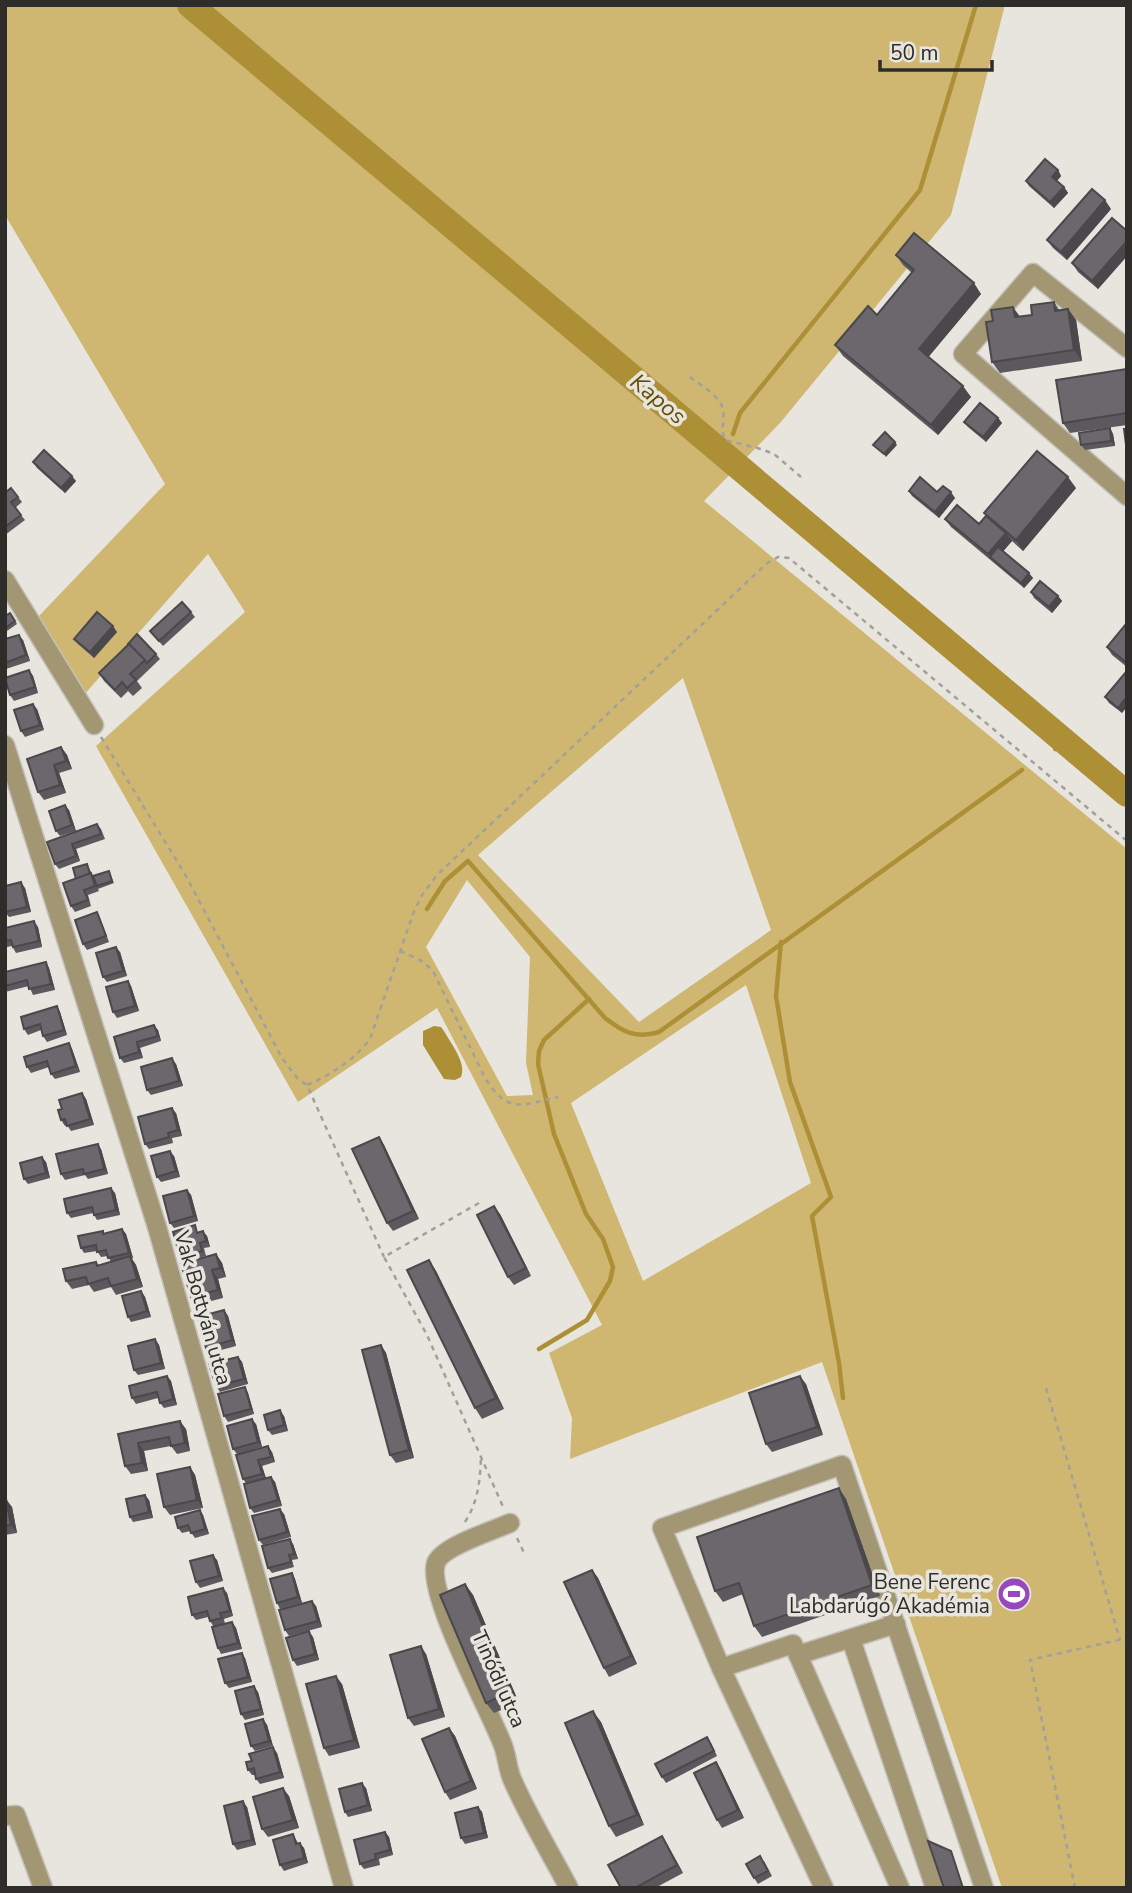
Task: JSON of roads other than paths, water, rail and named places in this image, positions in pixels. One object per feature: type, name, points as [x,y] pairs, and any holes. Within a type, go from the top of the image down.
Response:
[{"type":"street","points":[[1127,348],[1033,273],[963,354],[1127,496]]},
{"type":"street","points":[[5,580],[94,725]]},
{"type":"street","name":"Vak Bottyán utca","points":[[5,745],[157,1227],[344,1888]]},
{"type":"street","points":[[824,1888],[721,1668],[662,1528],[842,1465],[984,1888]]},
{"type":"street","name":"Tinódi utca","points":[[510,1523],[450,1549],[436,1562],[438,1592],[504,1745],[511,1777],[569,1888]]},
{"type":"street","points":[[797,1655],[896,1624]]},
{"type":"street","points":[[851,1639],[934,1888]]},
{"type":"street","points":[[721,1668],[793,1644],[900,1888]]},
{"type":"street","points":[[5,1816],[16,1815],[43,1888]]},
{"type":"waterway","name":"Kapos","points":[[190,5],[1127,794]]},
{"type":"waterway","points":[[733,434],[740,413],[920,190],[976,5]]},
{"type":"waterway","name":"Kapos","points":[[723,455],[729,448]]},
{"type":"waterway","points":[[1055,749],[1066,741]]},
{"type":"waterway","points":[[427,909],[445,881],[468,861],[605,1018],[630,1033],[651,1034],[659,1032],[1022,770]]},
{"type":"waterway","points":[[781,942],[776,996],[790,1082],[831,1197],[812,1216],[843,1398]]},
{"type":"waterway","points":[[539,1349],[587,1320],[610,1281],[613,1267],[603,1239],[586,1214],[554,1134],[538,1064],[539,1051],[544,1040],[589,999]]},
{"type":"place","name":"Bene Ferenc Labdarúgó Akadémia","points":[[1014,1594]]}]
